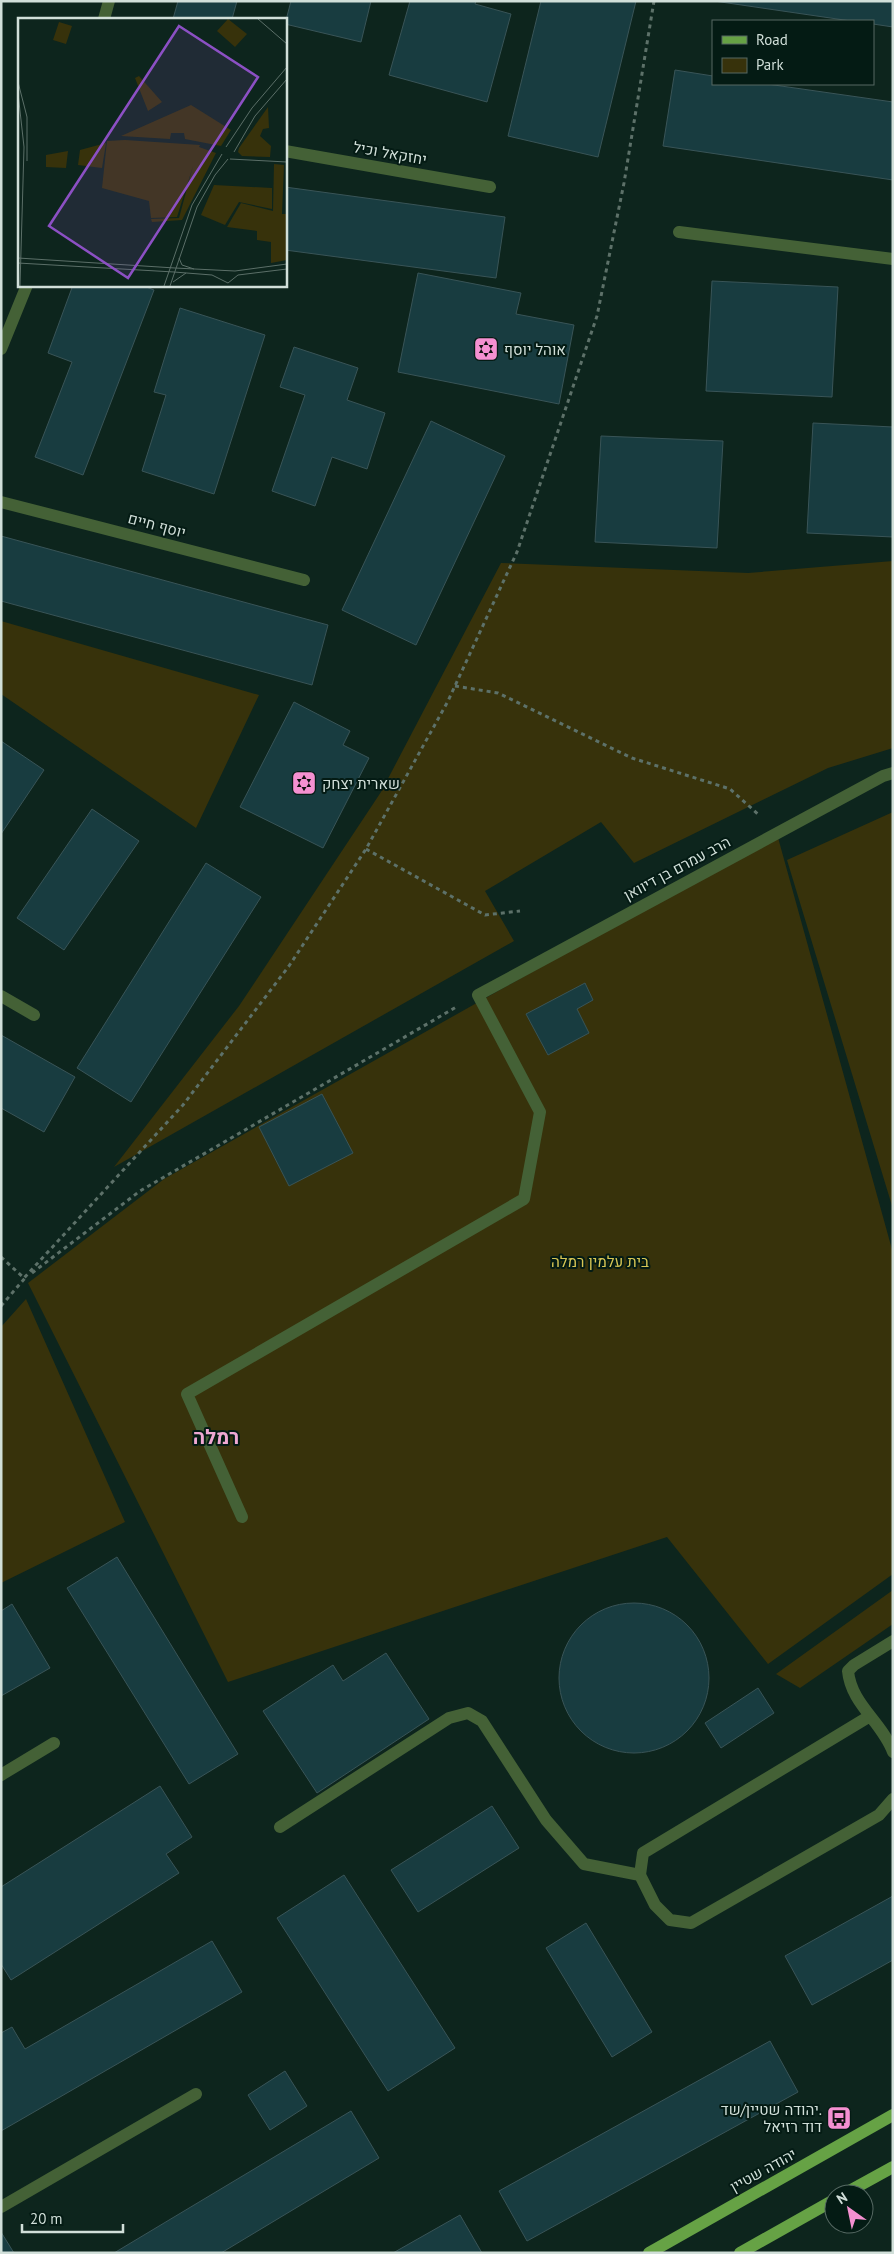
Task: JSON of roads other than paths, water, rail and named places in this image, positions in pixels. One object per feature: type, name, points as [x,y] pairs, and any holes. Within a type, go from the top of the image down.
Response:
[{"type":"main road","name":"יהודה שטיין","points":[[649,2253],[893,2115]]},
{"type":"main road","points":[[862,2184],[893,2166]]},
{"type":"main road","points":[[740,2253],[824,2206]]},
{"type":"street","points":[[104,18],[109,1]]},
{"type":"street","name":"יחזקאל וכיל","points":[[286,151],[490,187]]},
{"type":"street","points":[[679,232],[893,259]]},
{"type":"street","points":[[1,349],[27,286]]},
{"type":"street","name":"יוסף חיים","points":[[1,502],[304,580]]},
{"type":"street","name":"הרב עמרם בן דיוואן","points":[[242,1517],[187,1394],[524,1199],[540,1112],[478,995],[778,832],[883,776],[893,773]]},
{"type":"street","points":[[1,996],[34,1015]]},
{"type":"street","points":[[893,1641],[854,1665],[848,1671],[849,1684],[854,1695],[888,1738],[893,1752]]},
{"type":"street","points":[[280,1826],[449,1718],[468,1713],[482,1721],[546,1820],[584,1864],[640,1875]]},
{"type":"street","points":[[870,1716],[643,1853],[640,1875],[655,1905],[670,1920],[691,1923],[879,1815],[893,1799]]},
{"type":"street","points":[[1,1775],[54,1742]]},
{"type":"street","points":[[1,2207],[196,2094]]},
{"type":"place","name":"אוהל יוסף","points":[[486,349]]},
{"type":"place","name":"שארית יצחק","points":[[304,783]]},
{"type":"place","name":"יהודה שטיין/שד. דוד רזיאל","points":[[839,2118]]},
{"type":"district","name":"רמלה","points":[[216,1437]]},
{"type":"park label","name":"בית עלמין רמלה","points":[[600,1261]]}]
